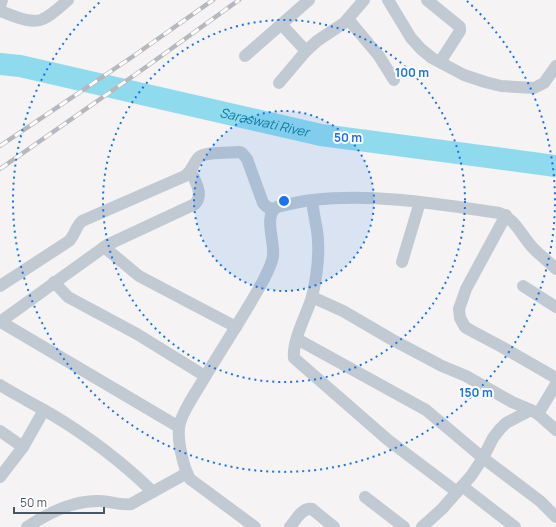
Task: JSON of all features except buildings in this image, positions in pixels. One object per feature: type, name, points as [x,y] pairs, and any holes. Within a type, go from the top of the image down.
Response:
[{"type":"street","points":[[0,6],[2,0]]},
{"type":"street","points":[[0,11],[30,20],[38,20],[43,19],[68,0]]},
{"type":"street","points":[[245,56],[308,0]]},
{"type":"street","points":[[279,83],[306,51],[317,41],[348,19],[364,0]]},
{"type":"street","points":[[388,0],[411,38],[421,49],[440,62],[464,75],[501,86],[534,88],[544,83],[556,66]]},
{"type":"street","points":[[427,0],[460,27],[460,31],[440,62]]},
{"type":"street","points":[[348,19],[379,56],[394,80]]},
{"type":"street","points":[[281,24],[306,51]]},
{"type":"street","points":[[0,286],[69,241],[74,235],[79,223],[82,221],[185,176],[191,171],[198,159],[204,155],[239,152],[242,153],[247,159],[263,202],[267,207],[273,209],[312,200],[372,198],[420,202],[499,213],[506,215],[534,248],[556,269]]},
{"type":"street","points":[[179,427],[0,322],[104,247],[195,204],[200,196],[191,171]]},
{"type":"street","points":[[312,200],[317,230],[318,251],[316,272],[312,297],[297,339],[293,353],[294,358],[388,440],[506,518],[515,527]]},
{"type":"street","points":[[402,262],[420,202]]},
{"type":"street","points":[[255,527],[190,479],[187,473],[179,440],[179,427],[183,416],[205,376],[236,327],[272,263],[273,250],[270,224],[273,209]]},
{"type":"street","points":[[506,215],[466,289],[459,309],[460,318],[465,327],[556,378]]},
{"type":"street","points":[[104,247],[139,276],[236,327]]},
{"type":"street","points":[[54,282],[63,293],[72,300],[137,334],[205,376]]},
{"type":"street","points":[[523,286],[556,307]]},
{"type":"street","points":[[312,297],[343,311],[442,366],[466,376],[512,402],[534,412],[556,430]]},
{"type":"street","points":[[297,339],[426,410],[483,458],[540,501],[556,517]]},
{"type":"street","points":[[425,526],[460,489],[483,458],[493,438],[500,429],[506,423],[534,412],[556,384]]},
{"type":"street","points":[[0,385],[81,433],[117,459],[153,492]]},
{"type":"street","points":[[0,477],[23,447],[44,410]]},
{"type":"street","points":[[0,431],[23,447]]},
{"type":"street","points":[[27,527],[41,518],[69,506],[88,501],[100,501],[125,505],[138,501],[187,473]]},
{"type":"street","points":[[365,497],[404,527]]},
{"type":"street","points":[[290,527],[304,510],[308,508],[334,527]]},
{"type":"waterway","name":"Saraswati River","points":[[0,64],[20,66],[321,135],[556,166]]},
{"type":"railway","points":[[0,146],[135,55],[213,0]]},
{"type":"railway","points":[[0,169],[239,0]]}]
